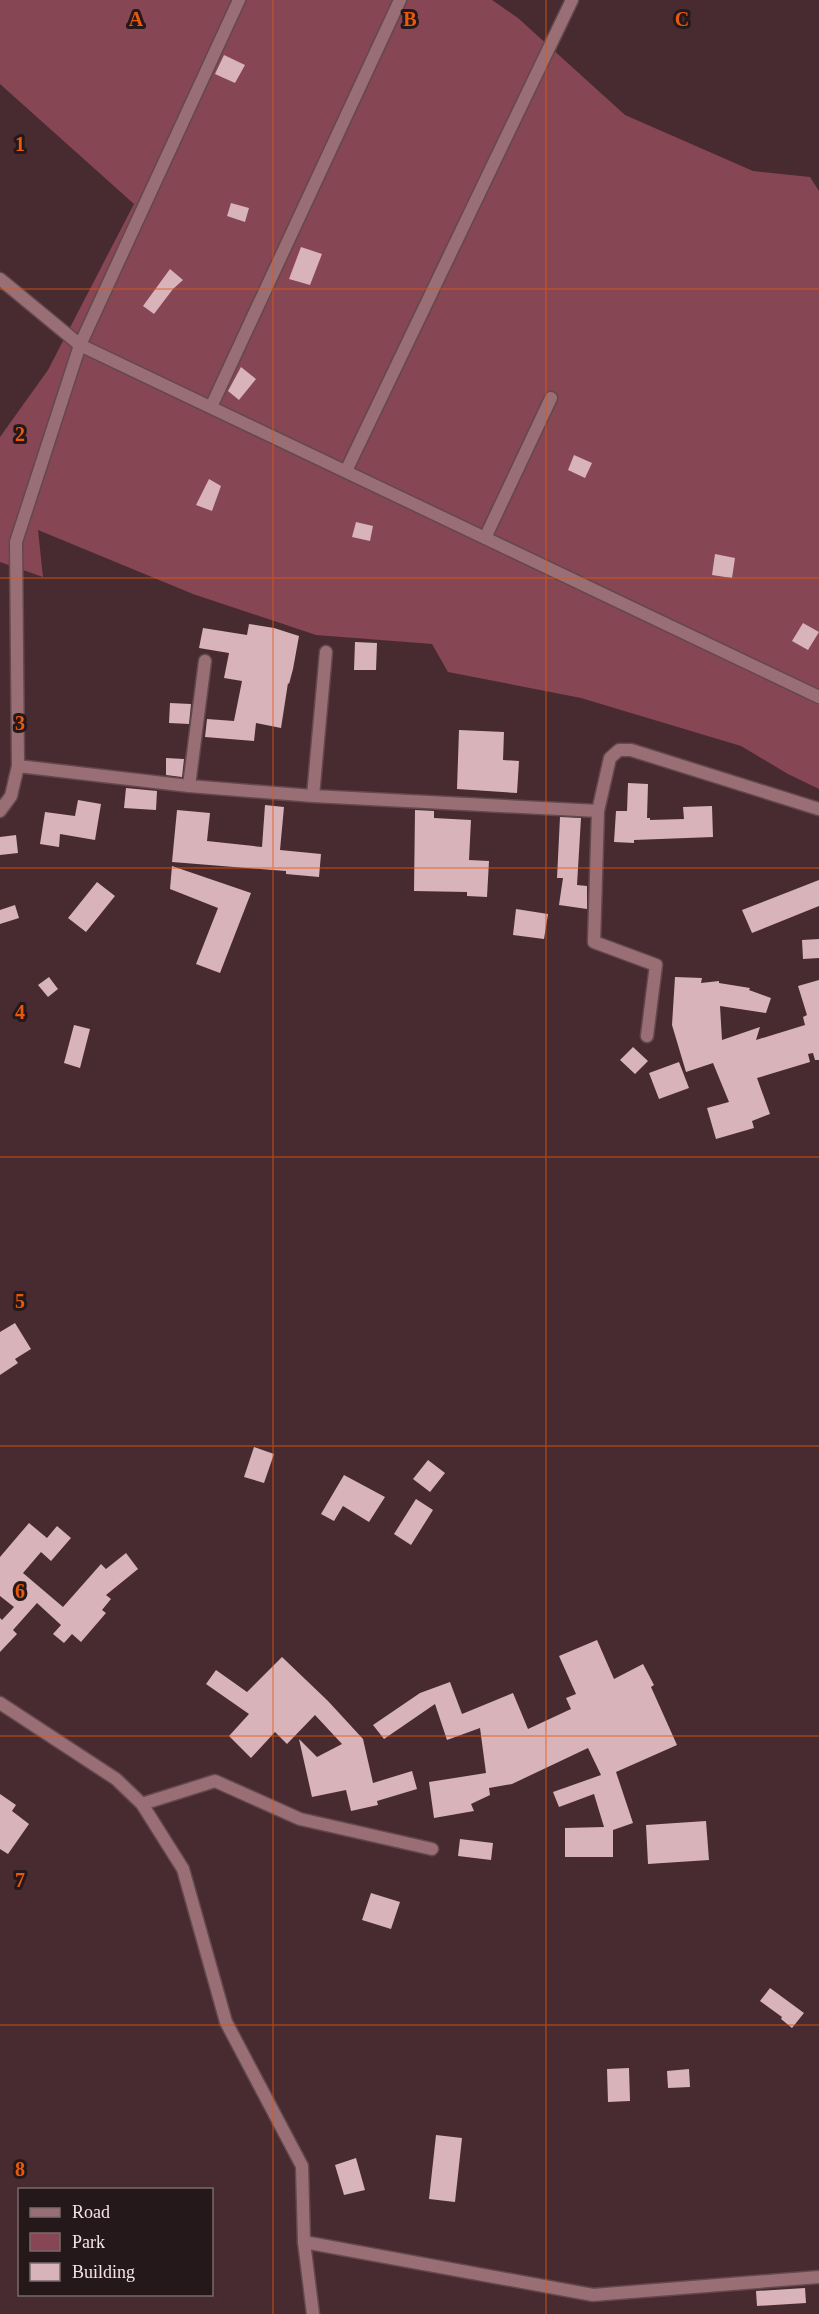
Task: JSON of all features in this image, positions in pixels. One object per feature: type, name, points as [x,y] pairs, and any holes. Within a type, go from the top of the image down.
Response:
[{"type":"street","points":[[0,811],[11,796],[18,766],[16,542],[80,345],[239,0]]},
{"type":"street","points":[[211,407],[400,0]]},
{"type":"street","points":[[346,471],[572,0]]},
{"type":"street","points":[[0,279],[80,345],[819,698]]},
{"type":"street","points":[[485,538],[551,398]]},
{"type":"street","points":[[313,796],[326,652]]},
{"type":"street","points":[[189,786],[205,661]]},
{"type":"street","points":[[647,1036],[656,965],[594,942],[598,811],[610,758],[619,750],[631,750],[819,809]]},
{"type":"street","points":[[18,766],[189,786],[313,796],[598,811]]},
{"type":"street","points":[[0,1703],[116,1779],[142,1804],[183,1869],[226,2022],[302,2166],[304,2242],[313,2314]]},
{"type":"street","points":[[142,1804],[215,1781],[300,1819],[432,1849]]},
{"type":"street","points":[[304,2242],[593,2295],[819,2277]]},
{"type":"green space","points":[[0,0],[492,0],[518,18],[625,115],[753,171],[810,177],[819,191],[819,789],[788,774],[741,746],[581,698],[448,672],[432,644],[316,635],[193,594],[38,530],[43,577],[0,562],[0,437],[48,370],[134,204],[0,84]]},
{"type":"building","points":[[224,55],[245,65],[235,83],[215,74]]},
{"type":"building","points":[[231,203],[249,208],[245,222],[227,216]]},
{"type":"building","points":[[301,247],[322,254],[310,285],[289,279]]},
{"type":"building","points":[[170,269],[183,280],[154,314],[143,306]]},
{"type":"building","points":[[241,367],[256,379],[239,400],[228,391]]},
{"type":"building","points":[[574,455],[592,463],[585,478],[568,470]]},
{"type":"building","points":[[209,479],[221,486],[212,511],[196,505]]},
{"type":"building","points":[[356,522],[373,526],[370,541],[352,537]]},
{"type":"building","points":[[715,554],[735,558],[732,578],[712,575]]},
{"type":"building","points":[[803,623],[819,632],[808,650],[792,641]]},
{"type":"building","points":[[249,624],[274,628],[299,636],[281,728],[256,723],[254,741],[205,737],[207,719],[234,721],[242,681],[224,678],[229,653],[199,648],[203,628],[247,635]]},
{"type":"building","points":[[355,642],[377,643],[376,670],[354,670]]},
{"type":"building","points":[[170,703],[191,704],[189,724],[169,723]]},
{"type":"building","points":[[459,730],[504,732],[503,760],[519,761],[517,793],[457,789]]},
{"type":"building","points":[[166,758],[184,759],[182,777],[166,775]]},
{"type":"building","points":[[628,783],[648,784],[647,818],[650,820],[684,819],[683,807],[712,806],[713,837],[634,840],[634,843],[614,842],[616,811],[627,811]]},
{"type":"building","points":[[126,788],[157,791],[156,810],[124,808]]},
{"type":"building","points":[[78,800],[101,804],[95,840],[60,834],[59,847],[40,844],[45,812],[75,816]]},
{"type":"building","points":[[265,805],[284,807],[280,850],[321,854],[319,877],[286,874],[286,871],[172,862],[177,810],[210,813],[207,841],[262,847]]},
{"type":"building","points":[[415,810],[434,811],[434,818],[471,820],[469,860],[489,861],[487,897],[467,896],[467,892],[414,891]]},
{"type":"building","points":[[560,817],[581,818],[577,885],[587,886],[587,909],[559,905],[563,878],[557,878]]},
{"type":"building","points":[[16,835],[18,853],[0,855],[0,837]]},
{"type":"building","points":[[172,866],[251,893],[220,973],[196,964],[218,908],[170,889]]},
{"type":"building","points":[[819,880],[819,906],[752,933],[742,910]]},
{"type":"building","points":[[97,882],[115,896],[86,932],[68,918]]},
{"type":"building","points":[[15,905],[19,918],[0,924],[0,910]]},
{"type":"building","points":[[516,909],[548,914],[544,939],[513,935]]},
{"type":"building","points":[[819,939],[819,958],[803,959],[802,940]]},
{"type":"building","points":[[49,977],[58,989],[48,997],[38,985]]},
{"type":"building","points":[[675,977],[702,978],[701,983],[719,981],[719,983],[750,988],[749,990],[771,998],[766,1013],[720,1006],[722,1040],[760,1027],[756,1040],[805,1025],[803,1017],[807,1015],[798,986],[819,980],[819,1060],[815,1060],[813,1053],[808,1054],[810,1062],[757,1078],[770,1114],[752,1121],[754,1128],[716,1139],[707,1108],[729,1102],[713,1063],[686,1072],[672,1025]]},
{"type":"building","points":[[74,1025],[90,1029],[80,1068],[64,1063]]},
{"type":"building","points":[[633,1047],[648,1061],[635,1074],[620,1060]]},
{"type":"building","points":[[679,1062],[689,1088],[659,1099],[649,1073]]},
{"type":"building","points":[[15,1323],[31,1349],[15,1359],[18,1363],[0,1375],[0,1332]]},
{"type":"building","points":[[254,1447],[274,1454],[264,1483],[244,1477]]},
{"type":"building","points":[[428,1460],[445,1473],[430,1492],[413,1479]]},
{"type":"building","points":[[344,1475],[385,1497],[369,1522],[343,1506],[334,1521],[321,1514]]},
{"type":"building","points":[[416,1499],[433,1510],[411,1545],[394,1534]]},
{"type":"building","points":[[29,1523],[47,1538],[57,1526],[71,1538],[51,1561],[41,1552],[23,1573],[63,1607],[101,1564],[106,1569],[126,1553],[138,1569],[106,1595],[111,1599],[102,1610],[106,1613],[81,1642],[72,1634],[64,1643],[53,1634],[61,1625],[37,1603],[13,1630],[17,1634],[0,1652],[0,1618],[2,1620],[14,1607],[0,1596],[0,1557]]},
{"type":"building","points":[[597,1640],[614,1679],[643,1664],[654,1685],[651,1687],[677,1745],[616,1772],[633,1823],[613,1830],[613,1857],[565,1857],[565,1828],[604,1827],[594,1794],[559,1807],[553,1792],[601,1775],[588,1748],[512,1784],[489,1788],[490,1795],[471,1804],[474,1811],[434,1818],[429,1782],[486,1773],[480,1728],[447,1740],[435,1704],[384,1739],[373,1725],[420,1693],[450,1682],[462,1714],[513,1693],[528,1729],[571,1709],[566,1698],[576,1694],[559,1656]]},
{"type":"building","points":[[282,1657],[328,1701],[363,1739],[373,1783],[412,1771],[417,1789],[377,1801],[378,1805],[351,1811],[346,1790],[312,1797],[299,1739],[317,1757],[342,1744],[315,1715],[287,1744],[275,1732],[251,1758],[229,1736],[249,1714],[206,1684],[216,1670],[247,1692]]},
{"type":"building","points":[[0,1794],[16,1805],[12,1811],[29,1824],[8,1854],[0,1849]]},
{"type":"building","points":[[706,1821],[709,1860],[648,1864],[646,1825]]},
{"type":"building","points":[[460,1839],[493,1843],[491,1860],[458,1856]]},
{"type":"building","points":[[371,1893],[400,1902],[391,1929],[362,1920]]},
{"type":"building","points":[[770,1988],[804,2013],[792,2028],[781,2019],[782,2017],[760,2001]]},
{"type":"building","points":[[629,2068],[630,2101],[608,2102],[607,2069]]},
{"type":"building","points":[[689,2069],[690,2087],[668,2088],[667,2071]]},
{"type":"building","points":[[436,2135],[462,2138],[455,2202],[429,2199]]},
{"type":"building","points":[[356,2158],[365,2190],[344,2195],[335,2165]]},
{"type":"building","points":[[805,2288],[806,2303],[757,2306],[756,2291]]}]
